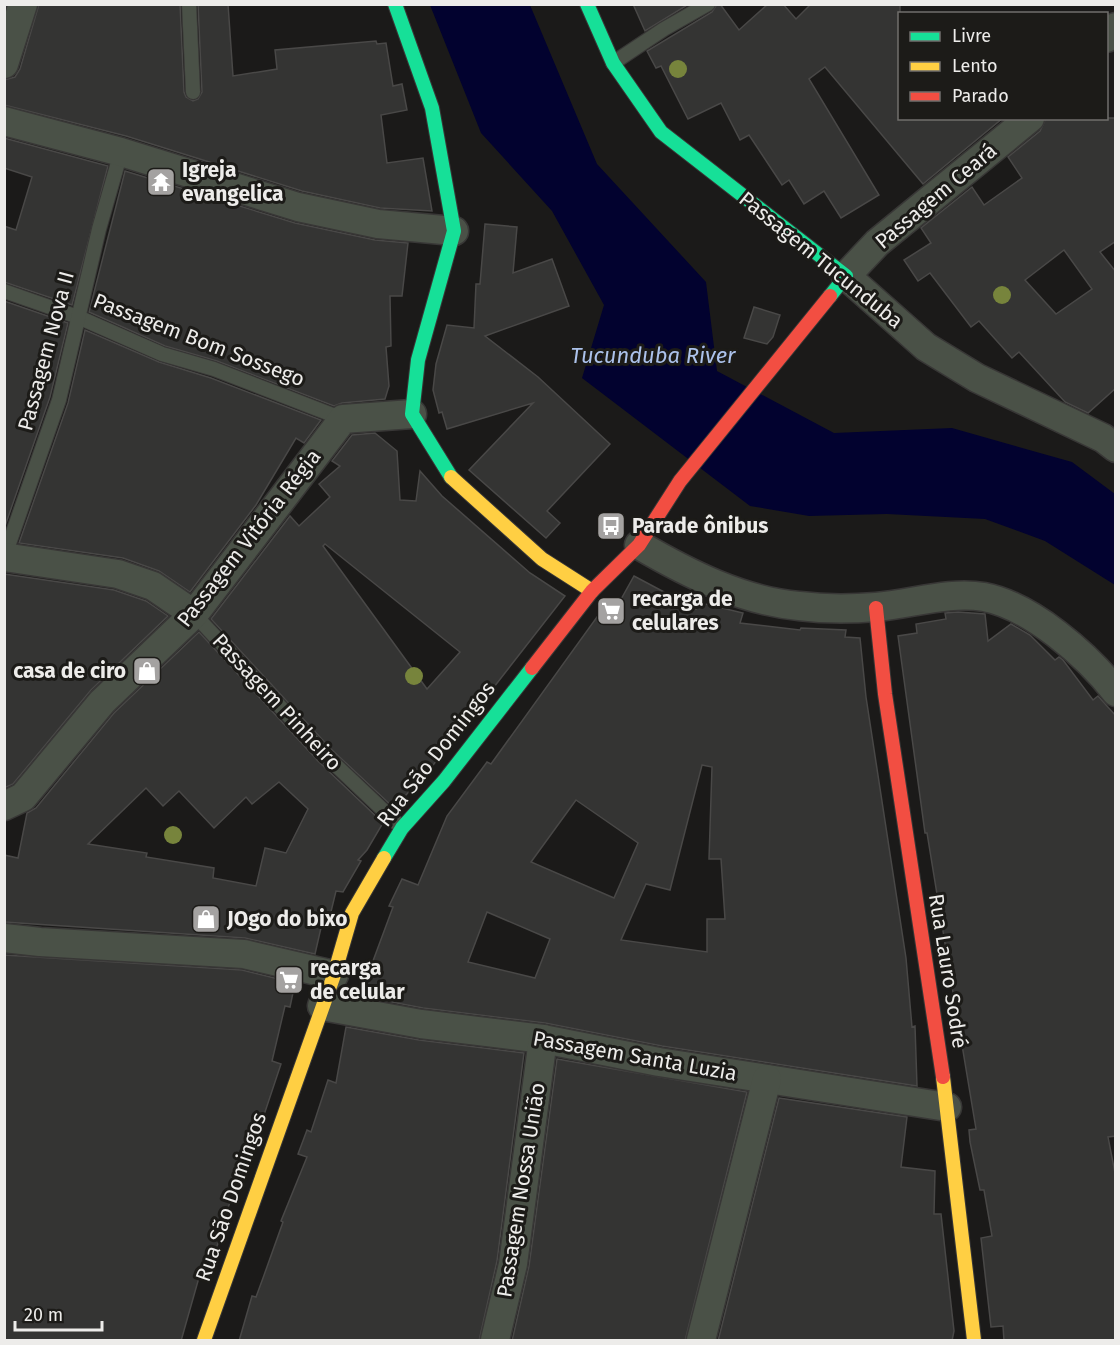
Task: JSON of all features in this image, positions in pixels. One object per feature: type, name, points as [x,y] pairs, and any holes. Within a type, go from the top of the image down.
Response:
[{"type":"street","points":[[4,64],[23,4]]},
{"type":"street","points":[[395,4],[432,108],[454,231],[418,360],[412,414],[454,482],[542,560],[592,591]]},
{"type":"street","name":"Passagem Tucunduba","points":[[587,4],[613,63],[661,132],[846,276],[926,347],[978,378],[1112,438]]},
{"type":"street","name":"Passagem Ceará","points":[[846,276],[877,243],[1028,120]]},
{"type":"street","points":[[4,121],[121,152],[298,207],[378,224],[454,231]]},
{"type":"street","name":"Rua São Domingos","points":[[204,1341],[334,975],[352,913],[402,828],[444,781],[592,591],[639,545],[680,481],[846,276]]},
{"type":"street","points":[[343,419],[412,414]]},
{"type":"street","name":"Passagem Vitória Régia","points":[[4,806],[23,797],[102,702],[194,614],[343,419]]},
{"type":"street","points":[[639,545],[674,566],[745,595],[798,606],[876,608],[941,597],[985,597],[1027,614],[1066,641],[1116,692]]},
{"type":"street","name":"Passagem Pinheiro","points":[[5,557],[118,574],[153,586],[194,614]]},
{"type":"street","name":"Rua Lauro Sodré","points":[[876,608],[885,694],[947,1107],[974,1341]]},
{"type":"street","points":[[4,938],[244,954],[334,975]]},
{"type":"street","name":"Passagem Santa Luzia","points":[[322,1006],[421,1024],[543,1039],[659,1062],[947,1107]]},
{"type":"street","name":"Passagem Nossa União","points":[[495,1341],[513,1264],[543,1039]]},
{"type":"street","points":[[700,1341],[767,1079]]},
{"type":"lane","points":[[189,4],[193,92]]},
{"type":"lane","points":[[613,63],[664,29],[708,4]]},
{"type":"lane","name":"Passagem Nova II","points":[[5,557],[58,400],[121,152]]},
{"type":"lane","name":"Passagem Bom Sossego","points":[[4,291],[78,317],[162,354],[224,372],[343,419]]},
{"type":"lane","name":"Passagem Pinheiro","points":[[194,614],[326,755],[402,828]]},
{"type":"water","name":"Tucunduba River","points":[[430,5],[530,5],[597,164],[706,282],[717,371],[834,433],[952,428],[1072,462],[1115,494],[1115,585],[1045,541],[985,519],[887,514],[809,516],[750,506],[582,378],[604,305],[552,211],[481,133]]},
{"type":"building","points":[[39,4],[180,4],[184,92],[186,97],[193,101],[198,99],[202,92],[198,4],[228,4],[233,76],[277,69],[275,50],[376,41],[377,44],[386,43],[393,86],[402,84],[407,110],[381,115],[387,163],[423,158],[432,211],[380,208],[302,191],[126,136],[4,105],[4,80],[15,77],[20,69]]},
{"type":"building","points":[[633,4],[689,4],[645,31]]},
{"type":"building","points":[[717,4],[720,4],[739,30],[768,4],[783,4],[796,19],[811,4],[900,4],[900,12],[898,12],[898,120],[1001,120],[923,184],[825,67],[809,79],[879,195],[841,218],[824,191],[804,204],[789,180],[782,185],[749,135],[740,140],[721,103],[688,119],[661,66],[656,68],[647,51],[712,12]]},
{"type":"building","points":[[1116,118],[1116,241],[1100,252],[1116,272],[1116,388],[1088,413],[1065,402],[1019,352],[1012,358],[979,321],[971,327],[930,273],[918,281],[904,260],[931,243],[921,228],[972,187],[984,205],[1022,178],[1008,157],[1040,131],[1045,120]],"holes":[[[1064,250],[1092,289],[1056,314],[1025,280]]]},
{"type":"building","points":[[4,138],[108,166],[72,305],[4,282],[4,226],[16,230],[32,177],[4,168]]},
{"type":"building","points":[[125,171],[295,223],[375,240],[408,243],[402,296],[390,296],[391,346],[386,347],[389,386],[385,399],[342,403],[334,406],[217,361],[165,346],[89,312]]},
{"type":"building","points":[[485,224],[517,227],[513,273],[552,259],[569,306],[485,336],[538,377],[610,444],[547,511],[560,523],[546,538],[469,470],[533,403],[447,429],[442,412],[439,413],[433,390],[436,364],[447,325],[474,328],[476,284],[480,284]]},
{"type":"building","points":[[4,301],[68,323],[50,397],[4,529]]},
{"type":"building","points":[[754,307],[780,315],[773,337],[767,344],[744,338]]},
{"type":"building","points":[[85,330],[159,362],[211,378],[321,420],[304,443],[296,438],[256,505],[190,592],[159,571],[123,558],[19,543],[68,403]]},
{"type":"building","points":[[375,433],[397,451],[400,500],[416,501],[420,471],[442,496],[530,573],[565,596],[430,769],[394,808],[331,749],[211,619],[290,516],[299,526],[330,497],[319,484],[340,466],[332,461],[352,435]],"holes":[[[325,544],[460,652],[427,689],[323,546]]]},
{"type":"building","points":[[4,574],[114,590],[146,601],[168,616],[91,690],[13,784],[4,788]]},
{"type":"building","points":[[634,576],[696,609],[697,602],[743,613],[740,623],[800,630],[801,628],[846,630],[845,637],[860,638],[866,697],[906,958],[912,1027],[915,1026],[917,1086],[662,1046],[545,1023],[423,1008],[360,996],[393,907],[389,906],[402,879],[418,885],[447,816],[487,762],[491,764],[602,610],[611,617]],"holes":[[[702,765],[712,767],[709,859],[721,859],[725,919],[707,919],[707,952],[621,940],[646,884],[670,890]],[[576,800],[638,843],[614,898],[531,862]],[[487,912],[550,939],[535,978],[468,962]]]},
{"type":"building","points":[[945,613],[985,614],[988,641],[1011,624],[1030,635],[1055,660],[1059,657],[1063,660],[1093,700],[1098,696],[1116,716],[1116,1136],[1108,1137],[1116,1178],[1116,1341],[1004,1341],[1003,1326],[991,1327],[981,1238],[992,1236],[984,1190],[980,1190],[970,1142],[969,1130],[976,1129],[961,1039],[956,1039],[953,1018],[957,1017],[927,833],[925,833],[898,636],[917,633],[916,624],[946,619]]},
{"type":"building","points":[[199,632],[318,761],[383,823],[367,850],[358,860],[361,861],[343,892],[336,891],[329,920],[323,919],[315,954],[245,938],[4,922],[4,855],[18,858],[27,813],[36,808],[114,713]],"holes":[[[279,782],[308,809],[286,853],[265,848],[256,886],[213,878],[214,868],[146,857],[147,853],[88,844],[146,788],[163,806],[179,791],[214,828],[246,797],[252,804]]]},
{"type":"building","points":[[4,955],[242,970],[295,983],[290,1007],[285,1006],[272,1061],[281,1064],[259,1130],[232,1183],[237,1184],[221,1226],[224,1227],[206,1276],[200,1274],[181,1341],[4,1341]]},
{"type":"building","points":[[346,1027],[419,1040],[524,1053],[497,1261],[479,1341],[239,1341],[252,1296],[256,1297],[283,1222],[281,1221],[307,1157],[298,1154],[307,1130],[311,1132],[328,1080],[336,1083]]},
{"type":"building","points":[[557,1059],[747,1092],[685,1341],[512,1341],[529,1266]]},
{"type":"building","points":[[779,1098],[907,1117],[901,1167],[935,1171],[934,1214],[941,1214],[954,1331],[952,1341],[718,1341]]},
{"type":"traffic: fast","points":[[395,4],[432,108],[454,231],[418,360],[412,414],[451,477]]},
{"type":"traffic: fast","points":[[587,4],[613,63],[661,132],[846,276],[830,296]]},
{"type":"traffic: fast","points":[[384,858],[402,828],[444,781],[532,668]]},
{"type":"traffic: slow","points":[[451,477],[542,559],[592,591]]},
{"type":"traffic: slow","points":[[204,1340],[334,975],[352,913],[384,858]]},
{"type":"traffic: slow","points":[[943,1077],[974,1340]]},
{"type":"traffic: jam","points":[[532,668],[592,591],[639,545],[680,481],[830,296]]},
{"type":"traffic: jam","points":[[876,608],[885,694],[943,1077]]},
{"type":"place","name":"Igreja evangelica","points":[[161,182]]},
{"type":"place","name":"Parade ônibus","points":[[611,526]]},
{"type":"place","name":"recarga de celulares","points":[[611,611]]},
{"type":"place","name":"casa de ciro","points":[[147,671]]},
{"type":"place","name":"JOgo do bixo","points":[[206,919]]},
{"type":"place","name":"recarga de celular","points":[[289,980]]}]
